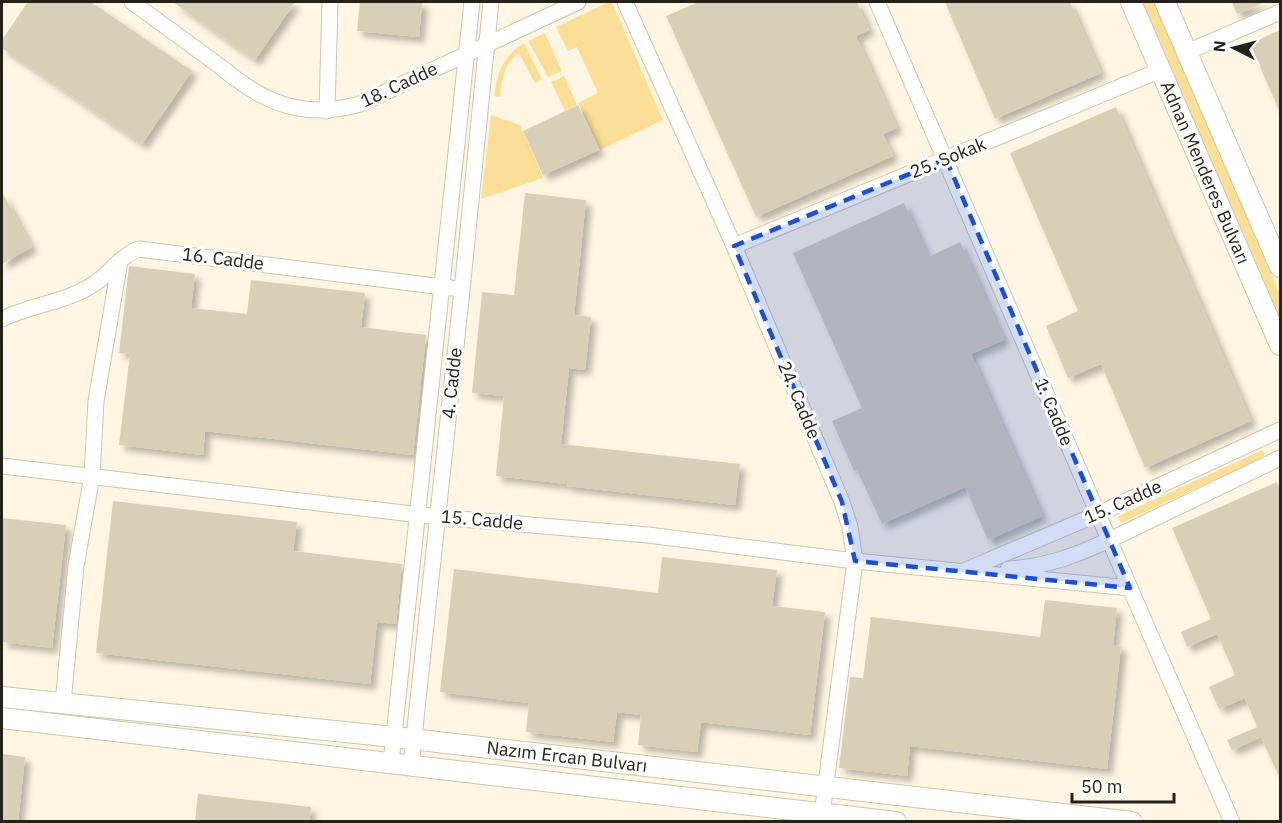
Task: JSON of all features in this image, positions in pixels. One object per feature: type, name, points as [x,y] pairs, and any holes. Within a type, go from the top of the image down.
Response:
[{"type":"main road","name":"Adnan Menderes Bulvarı","points":[[1131,2],[1281,345]]},
{"type":"main road","name":"Adnan Menderes Bulvarı","points":[[1165,2],[1281,267]]},
{"type":"main road","name":"Nazım Ercan Bulvarı","points":[[2,697],[414,740],[1132,822]]},
{"type":"main road","name":"Nazım Ercan Bulvarı","points":[[2,718],[411,765],[822,818],[896,822]]},
{"type":"street","name":"18. Cadde","points":[[132,2],[263,97],[305,110],[327,111],[360,104],[578,2]]},
{"type":"street","points":[[327,111],[330,2]]},
{"type":"street","name":"4. Cadde","points":[[391,763],[472,2]]},
{"type":"street","name":"4. Cadde","points":[[411,765],[491,2]]},
{"type":"street","name":"24. Cadde","points":[[625,2],[734,246],[842,502],[850,527],[855,561],[822,818]]},
{"type":"street","name":"1. Cadde","points":[[877,2],[1232,822]]},
{"type":"street","points":[[1187,52],[1281,12]]},
{"type":"street","name":"25. Sokak","points":[[734,246],[1161,70]]},
{"type":"street","name":"16. Cadde","points":[[2,319],[80,292],[98,281],[134,250],[145,249],[462,290]]},
{"type":"street","points":[[63,703],[76,566],[92,476],[96,401],[120,261]]},
{"type":"street","name":"15. Cadde","points":[[963,572],[1098,514],[1281,430]]},
{"type":"street","name":"15. Cadde","points":[[963,572],[1034,567],[1079,553],[1281,458]]},
{"type":"street","name":"15. Cadde","points":[[2,466],[438,517],[648,535],[855,561],[1130,588]]},
{"type":"highlighted area","points":[[946,159],[1130,588],[855,561],[842,502],[734,246]]},
{"type":"shaded area","points":[[612,2],[663,120],[600,150],[578,103],[598,93],[577,47],[568,51],[556,27]]},
{"type":"shaded area","points":[[1142,2],[1154,2],[1280,294],[1280,320]]},
{"type":"shaded area","points":[[545,33],[562,71],[548,77],[528,41]]},
{"type":"shaded area","points":[[524,43],[542,79],[535,83],[519,53],[507,67],[500,97],[494,96],[502,66]]},
{"type":"shaded area","points":[[564,76],[577,105],[565,111],[551,82]]},
{"type":"shaded area","points":[[491,115],[520,125],[543,178],[481,199]]},
{"type":"shaded area","points":[[1263,450],[1265,457],[1121,523],[1118,516]]},
{"type":"building","points":[[28,2],[91,2],[192,71],[142,144],[2,48],[2,40]]},
{"type":"building","points":[[173,2],[295,2],[255,60]]},
{"type":"building","points":[[360,2],[422,2],[419,37],[357,31]]},
{"type":"building","points":[[699,2],[857,2],[869,30],[856,36],[897,128],[883,134],[893,156],[756,217],[666,16]]},
{"type":"building","points":[[945,2],[1070,2],[1101,73],[995,119]]},
{"type":"building","points":[[1232,2],[1265,2],[1237,14]]},
{"type":"building","points":[[1281,30],[1281,115],[1250,43]]},
{"type":"building","points":[[578,105],[599,150],[543,175],[523,131]]},
{"type":"building","points":[[1116,107],[1251,421],[1145,468],[1101,364],[1068,378],[1046,326],[1078,311],[1010,153]]},
{"type":"building","points":[[2,192],[32,247],[2,264]]},
{"type":"building","points":[[525,193],[586,200],[574,315],[591,317],[585,370],[569,368],[561,444],[740,464],[735,505],[496,476],[504,396],[472,393],[482,292],[514,295]]},
{"type":"building","points":[[904,203],[928,257],[960,242],[1004,340],[971,354],[1042,516],[988,540],[965,487],[882,524],[857,470],[854,471],[832,421],[862,408],[793,253]]},
{"type":"building","points":[[129,266],[195,274],[191,308],[247,314],[251,280],[365,293],[361,327],[426,335],[413,455],[205,431],[203,455],[119,445],[130,354],[119,353]]},
{"type":"building","points":[[1277,482],[1281,490],[1281,781],[1261,737],[1232,750],[1227,740],[1257,727],[1245,698],[1219,709],[1209,687],[1235,675],[1217,634],[1187,647],[1181,632],[1211,619],[1172,528]]},
{"type":"building","points":[[113,501],[297,522],[293,551],[402,564],[396,624],[377,622],[370,684],[96,653]]},
{"type":"building","points":[[2,518],[66,525],[52,648],[2,642]]},
{"type":"building","points":[[662,557],[777,570],[772,606],[825,612],[810,735],[701,722],[697,752],[638,745],[641,715],[617,712],[613,742],[526,732],[529,703],[440,692],[454,569],[658,593]]},
{"type":"building","points":[[1045,600],[1117,608],[1113,645],[1121,646],[1107,769],[910,746],[907,776],[839,768],[850,677],[863,678],[871,617],[1040,637]]},
{"type":"building","points":[[2,754],[25,757],[18,822],[2,822]]},
{"type":"building","points":[[198,794],[311,807],[309,822],[195,822]]}]
